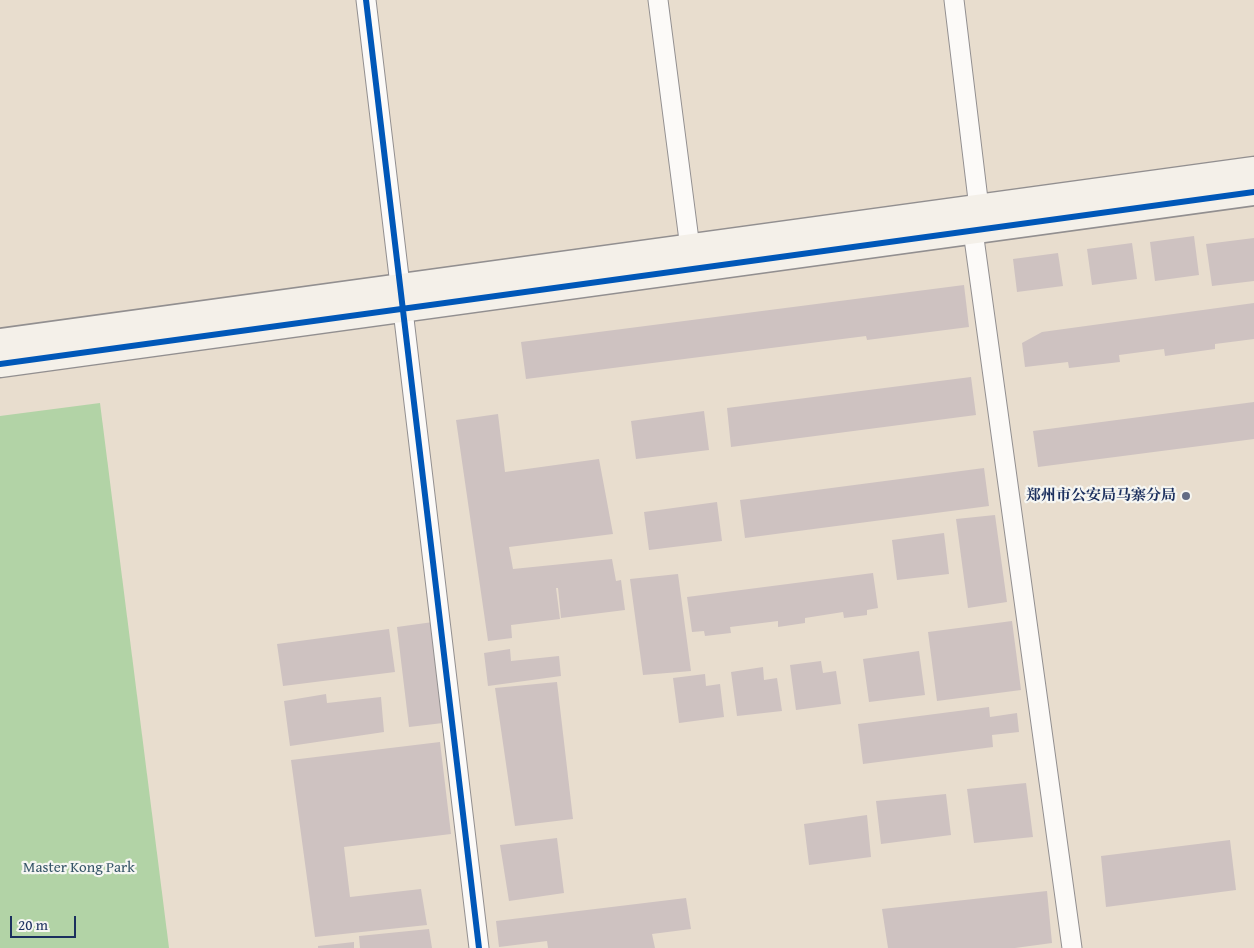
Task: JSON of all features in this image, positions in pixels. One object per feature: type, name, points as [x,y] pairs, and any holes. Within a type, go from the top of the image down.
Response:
[{"type":"street","points":[[366,0],[480,948]]},
{"type":"street","points":[[658,0],[690,248]]},
{"type":"street","points":[[954,0],[976,219],[1072,948]]},
{"type":"street","points":[[0,342],[402,299],[976,219],[1254,170]]},
{"type":"street","points":[[0,364],[402,299],[690,248],[1254,192]]},
{"type":"green space","name":"Master Kong Park","points":[[100,403],[169,948],[0,948],[0,416]]},
{"type":"building","points":[[1194,236],[1199,275],[1155,281],[1150,242]]},
{"type":"building","points":[[1254,238],[1254,281],[1212,286],[1206,244]]},
{"type":"building","points":[[1132,243],[1137,279],[1092,285],[1087,249]]},
{"type":"building","points":[[1058,253],[1063,286],[1017,292],[1013,259]]},
{"type":"building","points":[[964,285],[969,327],[867,340],[866,336],[526,379],[521,342]]},
{"type":"building","points":[[1254,303],[1254,339],[1215,344],[1215,349],[1165,356],[1164,349],[1119,355],[1120,362],[1069,368],[1068,362],[1025,367],[1022,343],[1042,332]]},
{"type":"building","points":[[971,377],[976,415],[731,447],[727,408]]},
{"type":"building","points":[[1254,402],[1254,439],[1038,467],[1033,431]]},
{"type":"building","points":[[704,411],[709,450],[636,459],[631,421]]},
{"type":"building","points":[[498,414],[505,472],[599,459],[613,534],[509,547],[513,569],[612,559],[616,581],[621,580],[625,610],[561,618],[558,588],[556,588],[560,619],[511,625],[512,638],[488,641],[456,420]]},
{"type":"building","points":[[984,468],[989,506],[745,538],[740,500]]},
{"type":"building","points":[[717,502],[722,541],[649,550],[644,512]]},
{"type":"building","points":[[995,515],[1007,602],[968,608],[956,519]]},
{"type":"building","points":[[944,533],[949,574],[897,580],[892,540]]},
{"type":"building","points":[[873,573],[878,608],[867,610],[867,615],[844,618],[843,612],[805,618],[805,623],[778,627],[778,621],[730,627],[731,633],[705,636],[704,631],[692,632],[687,597]]},
{"type":"building","points":[[678,574],[691,671],[643,675],[630,579]]},
{"type":"building","points":[[1012,621],[1021,690],[937,701],[928,632]]},
{"type":"building","points":[[433,622],[443,723],[409,727],[397,627]]},
{"type":"building","points":[[389,629],[395,672],[283,686],[277,644]]},
{"type":"building","points":[[510,649],[511,661],[559,656],[561,676],[488,686],[484,653]]},
{"type":"building","points":[[919,651],[925,695],[869,702],[863,659]]},
{"type":"building","points":[[821,661],[823,673],[836,671],[841,704],[796,710],[790,665]]},
{"type":"building","points":[[763,667],[764,680],[777,678],[782,711],[737,716],[731,672]]},
{"type":"building","points":[[705,674],[706,686],[720,684],[724,717],[679,723],[673,678]]},
{"type":"building","points":[[557,682],[573,819],[515,826],[495,688]]},
{"type":"building","points":[[326,694],[327,703],[381,697],[384,732],[290,746],[284,701]]},
{"type":"building","points":[[989,707],[990,717],[1017,713],[1019,732],[992,735],[993,747],[863,764],[858,724]]},
{"type":"building","points":[[440,742],[451,834],[344,847],[350,897],[421,889],[427,925],[315,937],[291,760]]},
{"type":"building","points":[[1026,783],[1033,837],[974,843],[967,789]]},
{"type":"building","points":[[946,794],[951,835],[881,844],[876,801]]},
{"type":"building","points":[[867,815],[871,857],[809,865],[804,824]]},
{"type":"building","points":[[557,838],[564,893],[509,901],[500,845]]},
{"type":"building","points":[[1230,840],[1236,890],[1106,907],[1101,856]]},
{"type":"building","points":[[1047,891],[1052,943],[1015,948],[888,948],[882,909]]},
{"type":"building","points":[[686,898],[691,929],[652,934],[655,948],[548,948],[547,941],[499,947],[496,921]]},
{"type":"building","points":[[429,929],[432,948],[360,948],[359,936]]},
{"type":"building","points":[[354,942],[354,948],[318,948],[318,946]]},
{"type":"cycle path","points":[[366,0],[479,948]]},
{"type":"cycle path","points":[[0,364],[1254,192]]},
{"type":"place","name":"郑州市公安局马寨分局","points":[[1186,496]]}]
